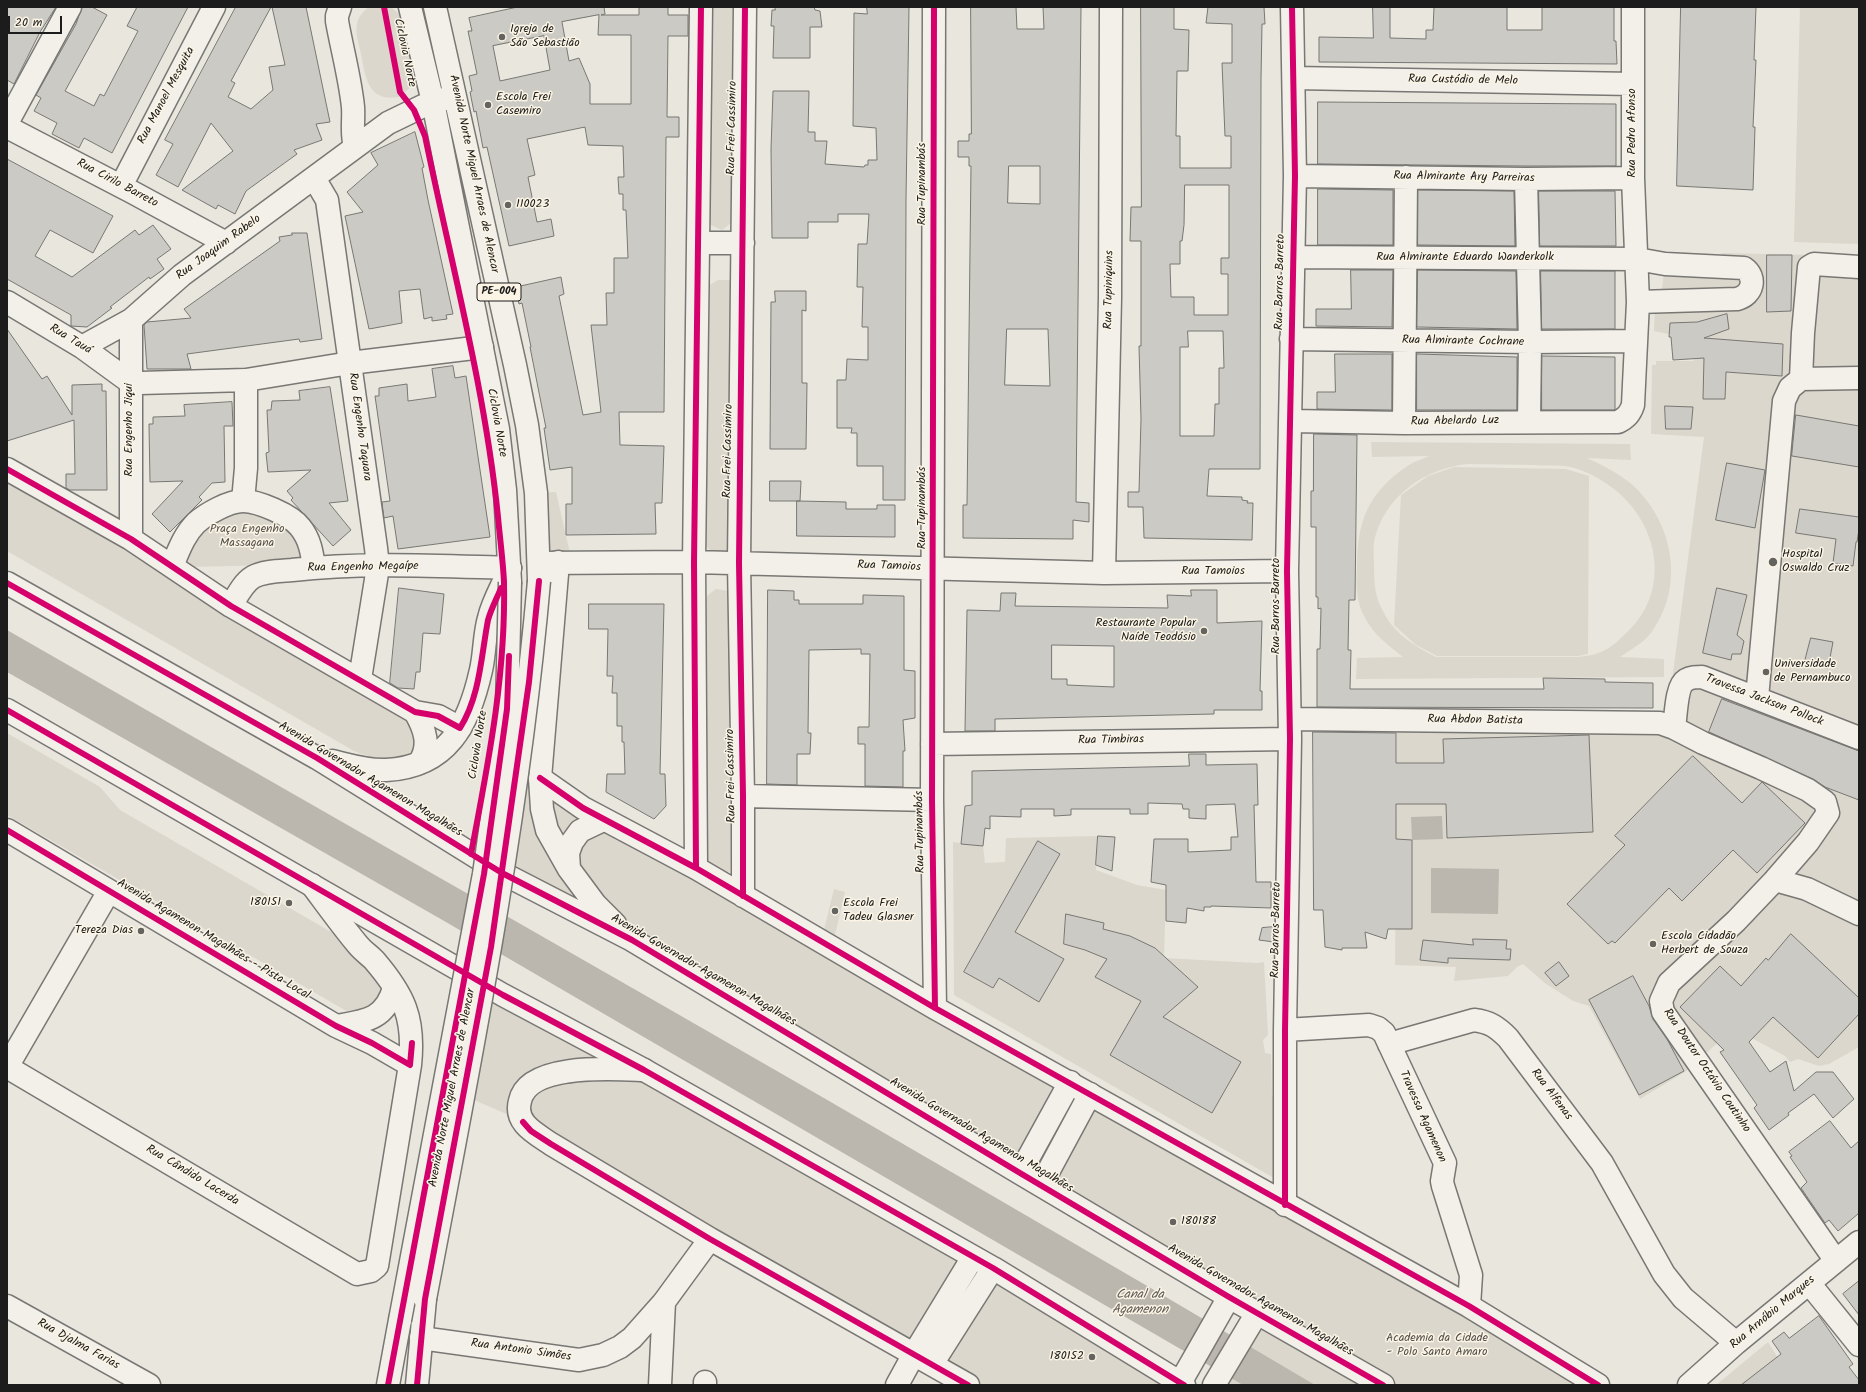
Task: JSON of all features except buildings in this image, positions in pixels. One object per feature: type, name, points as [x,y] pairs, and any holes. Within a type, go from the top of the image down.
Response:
[{"type":"main road","points":[[7,123],[70,7]]},
{"type":"main road","name":"Rua Manoel Mesquita","points":[[121,186],[214,7]]},
{"type":"main road","points":[[340,7],[337,21],[351,94],[353,108],[352,132],[355,147]]},
{"type":"main road","name":"Avenida Norte Miguel Arraes de Alencar","points":[[388,1385],[484,874],[507,709],[510,575],[502,464],[482,346],[456,226],[433,102],[410,7]]},
{"type":"main road","name":"Avenida Norte Miguel Arraes de Alencar","points":[[416,1385],[425,1299],[491,947],[545,569],[527,425],[456,95],[435,7]]},
{"type":"main road","points":[[696,868],[694,562],[701,7]]},
{"type":"main road","name":"Rua Frei Cassimiro","points":[[743,896],[743,796],[739,563],[745,7]]},
{"type":"main road","name":"Rua Tupinambás","points":[[934,7],[934,568],[932,800],[935,1008]]},
{"type":"main road","name":"Rua Tupiniquins","points":[[1104,573],[1110,298],[1111,7]]},
{"type":"main road","name":"Rua Barros Barreto","points":[[1285,1205],[1285,1030],[1290,729],[1288,572],[1292,421],[1292,257],[1295,176],[1292,7]]},
{"type":"main road","name":"Rua Pedro Afonso","points":[[1618,422],[1625,419],[1631,412],[1633,405],[1638,302],[1633,178],[1633,7]]},
{"type":"main road","name":"Rua Custódio de Melo","points":[[1294,78],[1633,84]]},
{"type":"main road","name":"Rua Joaquim Rabelo","points":[[82,347],[131,320],[168,286],[355,147],[396,119],[433,102],[456,95]]},
{"type":"main road","name":"Rua Cirilo Barreto","points":[[7,127],[121,186],[226,243]]},
{"type":"main road","name":"Rua Almirante Ary Parreiras","points":[[1295,176],[1526,179],[1633,178]]},
{"type":"main road","points":[[1404,423],[1406,177]]},
{"type":"main road","name":"Rua Engenho Taquara","points":[[314,178],[327,200],[378,566],[360,679]]},
{"type":"main road","points":[[1526,179],[1530,342],[1528,421]]},
{"type":"main road","points":[[699,243],[742,244]]},
{"type":"main road","name":"Rua Almirante Eduardo Wanderkolk","points":[[1292,257],[1637,259]]},
{"type":"main road","points":[[1637,259],[1665,264],[1744,268],[1751,276],[1752,284],[1747,294],[1737,299],[1638,302]]},
{"type":"main road","points":[[1801,379],[1803,333],[1809,267],[1814,264],[1859,267]]},
{"type":"main road","name":"Rua Tauá","points":[[7,302],[82,347],[130,382]]},
{"type":"main road","name":"Rua Engenho Jiqui","points":[[131,320],[131,540]]},
{"type":"main road","name":"Rua Almirante Cochrane","points":[[1291,339],[1530,342],[1636,341]]},
{"type":"main road","points":[[130,382],[153,383],[246,380],[350,363],[482,346]]},
{"type":"main road","points":[[1757,698],[1784,401],[1790,388],[1801,379],[1859,378]]},
{"type":"main road","points":[[243,501],[246,468],[246,380]]},
{"type":"main road","name":"Rua Abelardo Luz","points":[[1292,421],[1404,423],[1528,421],[1618,422]]},
{"type":"main road","points":[[7,469],[131,540],[231,606],[415,712],[438,716],[460,728]]},
{"type":"main road","points":[[172,566],[186,534],[197,523],[208,514],[243,501],[270,508],[291,518],[307,539],[312,551],[314,568]]},
{"type":"main road","name":"Rua Tamoios","points":[[545,569],[694,562],[1104,573],[1288,572]]},
{"type":"main road","name":"Rua Engenho Megaípe","points":[[231,606],[241,590],[254,577],[265,573],[314,568],[378,566],[510,575]]},
{"type":"main road","points":[[545,569],[540,778],[542,809],[547,830],[576,880],[595,904],[632,940]]},
{"type":"main road","points":[[317,758],[384,770],[403,768],[419,763],[440,751],[454,739],[466,720],[482,668],[489,618],[510,575]]},
{"type":"main road","name":"Avenida Governador Agamenon Magalhães","points":[[7,583],[317,758],[496,870],[632,940],[1041,1185],[1225,1305],[1253,1321],[1383,1385]]},
{"type":"main road","name":"Travessa Jackson Pollock","points":[[1667,726],[1680,685],[1693,677],[1702,677],[1859,738]]},
{"type":"main road","points":[[7,710],[502,995],[644,1070],[993,1268],[1184,1379],[1225,1305]]},
{"type":"main road","points":[[415,712],[426,734],[424,755],[419,763]]},
{"type":"main road","name":"Rua Abdon Batista","points":[[1290,729],[1667,726]]},
{"type":"main road","name":"Rua Doutor Octávio Coutinho","points":[[1667,726],[1808,790],[1825,802],[1828,813],[1808,842],[1775,880],[1736,921],[1669,983],[1661,1001],[1663,1012],[1836,1261]]},
{"type":"main road","name":"Rua Timbiras","points":[[932,744],[1290,729]]},
{"type":"main road","points":[[540,778],[603,820],[696,868],[935,1008],[1070,1082],[1285,1205],[1469,1306],[1598,1385]]},
{"type":"main road","points":[[743,796],[932,800]]},
{"type":"main road","points":[[569,868],[568,853],[572,842],[580,831],[603,820]]},
{"type":"main road","name":"Avenida Agamenon Magalhães - Pista Local","points":[[7,830],[336,1026],[372,1043],[410,1065]]},
{"type":"main road","points":[[1775,880],[1807,889],[1859,914]]},
{"type":"main road","points":[[312,885],[360,947],[372,958],[385,974],[408,1012],[412,1043],[410,1065]]},
{"type":"main road","points":[[7,1067],[109,891]]},
{"type":"main road","points":[[336,1026],[367,1021],[375,1017],[384,1010],[390,1001],[394,988]]},
{"type":"main road","name":"Rua Alfenas","points":[[1389,1044],[1474,1020],[1486,1021],[1497,1027],[1518,1050],[1602,1162],[1669,1280],[1687,1303],[1736,1343]]},
{"type":"main road","points":[[1285,1030],[1369,1025],[1378,1028],[1384,1033],[1389,1044]]},
{"type":"main road","name":"Travessa Agamenon","points":[[1389,1044],[1445,1163],[1442,1181],[1443,1186],[1471,1275],[1469,1306]]},
{"type":"main road","name":"Rua Cândido Lacerda","points":[[7,1067],[358,1274],[370,1271],[377,1266],[410,1065]]},
{"type":"main road","points":[[644,1070],[587,1070],[548,1075],[537,1080],[526,1090],[520,1098],[518,1110],[523,1122],[531,1131],[710,1239],[968,1385]]},
{"type":"main road","points":[[1020,1173],[1070,1082]]},
{"type":"main road","points":[[1041,1185],[1090,1094]]},
{"type":"main road","name":"Rua Antonio Simões","points":[[421,1338],[579,1360],[603,1355],[620,1347],[632,1338],[664,1302],[710,1239]]},
{"type":"main road","name":"Rua Arnóbio Marques","points":[[1689,1385],[1736,1343],[1859,1242]]},
{"type":"main road","points":[[923,1359],[973,1257]]},
{"type":"main road","points":[[897,1385],[923,1359],[993,1268]]},
{"type":"main road","points":[[1808,1283],[1859,1345]]},
{"type":"main road","points":[[660,1385],[664,1302]]},
{"type":"main road","name":"Rua Djalma Farias","points":[[7,1306],[149,1385]]},
{"type":"main road","points":[[1214,1385],[1253,1321]]},
{"type":"shaded area","name":"Universidade de Pernambuco","points":[[1720,253],[1859,256],[1859,1047],[1829,1064],[1819,1066],[1798,1059],[1790,1062],[1785,1056],[1737,1030],[1722,1039],[1685,1072],[1640,1099],[1589,1006],[1573,1001],[1546,984],[1523,964],[1517,967],[1508,976],[1454,981],[1456,967],[1395,965],[1397,726],[1663,729],[1671,688],[1704,437],[1651,434],[1652,365],[1656,365],[1656,361],[1694,361],[1696,340],[1654,331],[1655,305],[1730,308],[1727,256]]},
{"type":"shaded area","points":[[1098,836],[1096,870],[1137,885],[1166,890],[1164,958],[1257,963],[1264,962],[1268,1035],[1263,1040],[1265,1053],[1271,1054],[1272,1096],[1279,1096],[1280,1105],[1273,1105],[1274,1178],[954,995],[953,842],[983,846],[985,863],[1005,862],[1006,838]]},
{"type":"shaded area","name":"Escola Frei Tadeu Glasner","points":[[834,889],[845,892],[835,935],[824,930]]},
{"type":"shaded area","points":[[1768,1342],[1795,1385],[1716,1385]]},
{"type":"green space","points":[[369,7],[391,7],[402,17],[415,74],[411,87],[399,97],[389,98],[381,96],[370,87],[367,80],[356,32],[360,16]]},
{"type":"green space","points":[[709,7],[736,7],[735,212],[731,223],[722,230],[711,225],[708,217]]},
{"type":"green space","points":[[1800,7],[1859,7],[1859,244],[1794,242]]},
{"type":"green space","points":[[1664,272],[1741,275],[1745,280],[1739,291],[1662,289]]},
{"type":"green space","points":[[718,280],[730,280],[736,286],[735,549],[727,557],[711,551],[702,542],[708,286]]},
{"type":"green space","points":[[1371,442],[1630,444],[1631,460],[1587,458],[1609,469],[1629,482],[1644,497],[1656,514],[1664,532],[1670,552],[1671,572],[1669,592],[1663,612],[1653,630],[1646,638],[1620,657],[1664,659],[1664,677],[1356,679],[1357,658],[1403,657],[1373,630],[1365,618],[1360,606],[1357,594],[1357,575],[1359,536],[1363,522],[1375,497],[1395,475],[1414,462],[1429,456],[1372,457]],"holes":[[[1468,464],[1561,466],[1582,470],[1607,484],[1625,499],[1639,516],[1649,536],[1654,557],[1654,578],[1649,599],[1639,619],[1612,646],[1596,654],[1577,657],[1436,657],[1407,640],[1395,629],[1382,609],[1377,597],[1375,586],[1374,542],[1379,526],[1386,511],[1408,488],[1436,472]]]},
{"type":"green space","points":[[1454,467],[1566,469],[1589,476],[1588,654],[1578,656],[1437,656],[1416,645],[1394,625],[1401,495],[1428,476]]},
{"type":"green space","points":[[7,481],[412,715],[421,735],[412,756],[382,758],[368,756],[354,751],[7,551]]},
{"type":"green space","points":[[556,492],[573,566],[568,567],[549,764],[553,779],[1070,1082],[1020,1173],[512,878],[536,493]]},
{"type":"green space","name":"Praça Engenho Massagana","points":[[247,508],[288,516],[310,564],[191,567],[183,565],[205,521]]},
{"type":"green space","points":[[716,589],[735,592],[730,871],[724,875],[708,867],[706,853],[704,604],[708,595]]},
{"type":"green space","points":[[7,733],[100,787],[120,810],[345,940],[384,979],[381,1005],[350,1013],[7,815]]},
{"type":"green space","points":[[487,986],[1184,1385],[978,1385],[546,1131],[474,1100]]},
{"type":"green space","name":"Academia da Cidade - Polo Santo Amaro","points":[[1090,1094],[1598,1385],[1214,1385],[1257,1313],[1041,1185]]},
{"type":"water","name":"Canal da Agamenon","points":[[7,630],[826,1099],[1315,1385],[1243,1385],[439,918],[7,672]]},
{"type":"water","points":[[1442,816],[1443,839],[1412,840],[1411,817]]},
{"type":"water","points":[[1431,868],[1499,869],[1498,914],[1431,913]]},
{"type":"cycle path","name":"Ciclovia Norte","points":[[384,7],[400,92],[414,110],[425,136],[476,373],[485,421],[498,517],[504,582],[502,651],[495,719],[471,854]]},
{"type":"cycle path","points":[[696,868],[694,562],[701,7]]},
{"type":"cycle path","points":[[743,896],[743,796],[739,563],[745,7]]},
{"type":"cycle path","points":[[934,7],[932,800],[935,1008]]},
{"type":"cycle path","points":[[1285,1205],[1285,1030],[1290,739],[1287,571],[1295,176],[1292,7]]},
{"type":"cycle path","name":"Ciclovia Norte","points":[[7,469],[131,539],[231,606],[415,712],[438,716],[460,728],[467,716],[476,690],[488,620],[501,588]]},
{"type":"cycle path","points":[[417,1385],[425,1299],[491,947],[529,682],[539,581]]},
{"type":"cycle path","points":[[7,583],[317,758],[502,873],[632,940],[1229,1297],[1383,1385]]},
{"type":"cycle path","points":[[388,1385],[484,874],[507,709],[509,656]]},
{"type":"cycle path","points":[[7,710],[503,995],[644,1070],[993,1268],[1184,1385]]},
{"type":"cycle path","points":[[540,778],[583,808],[696,868],[935,1008],[1469,1306],[1598,1385]]},
{"type":"cycle path","points":[[7,830],[336,1026],[372,1043],[410,1065],[412,1043]]},
{"type":"cycle path","points":[[523,1122],[531,1131],[551,1144],[710,1239],[968,1385]]},
{"type":"place","name":"Igreja de São Sebastião","points":[[502,37]]},
{"type":"place","name":"Escola Frei Casemiro","points":[[488,105]]},
{"type":"place","name":"110023","points":[[508,205]]},
{"type":"place","name":"Hospital Oswaldo Cruz","points":[[1773,562]]},
{"type":"place","name":"Restaurante Popular Naíde Teodósio","points":[[1204,631]]},
{"type":"place","name":"Universidade de Pernambuco","points":[[1766,672]]},
{"type":"place","name":"180151","points":[[289,903]]},
{"type":"place","name":"Escola Frei Tadeu Glasner","points":[[835,911]]},
{"type":"place","name":"Tereza Dias","points":[[141,931]]},
{"type":"place","name":"Escola Cidadão Herbert de Souza","points":[[1653,944]]},
{"type":"place","name":"180188","points":[[1173,1222]]},
{"type":"place","name":"180152","points":[[1092,1357]]}]
